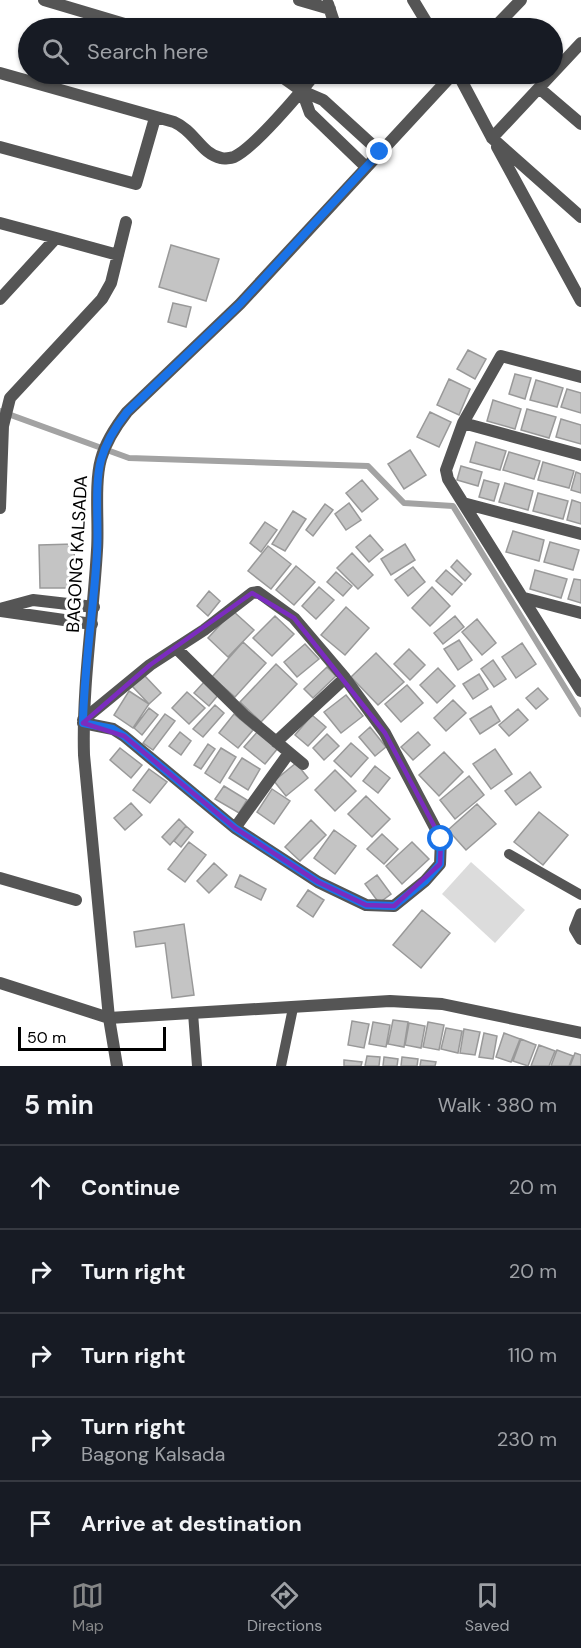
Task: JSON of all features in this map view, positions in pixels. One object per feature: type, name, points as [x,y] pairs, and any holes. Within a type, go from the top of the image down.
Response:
[{"type":"street","points":[[44,0],[104,18]]},
{"type":"street","points":[[299,0],[328,5]]},
{"type":"street","points":[[413,0],[424,18]]},
{"type":"street","points":[[504,18],[521,0]]},
{"type":"street","points":[[563,63],[581,44]]},
{"type":"street","points":[[0,73],[18,78]]},
{"type":"street","points":[[38,84],[183,125],[208,153],[221,158],[233,158],[267,128],[307,84]]},
{"type":"street","points":[[292,84],[323,100],[380,152]]},
{"type":"street","name":"BAGONG KALSADA","points":[[117,1066],[109,1018],[84,755],[83,721],[86,670],[94,608],[99,525],[98,483],[101,460],[115,427],[127,412],[240,304],[444,84]]},
{"type":"street","points":[[463,84],[581,301]]},
{"type":"street","points":[[492,138],[543,84]]},
{"type":"street","points":[[539,88],[581,124]]},
{"type":"street","points":[[302,91],[310,113],[366,167]]},
{"type":"street","points":[[0,147],[136,184],[154,118]]},
{"type":"street","points":[[492,138],[581,217]]},
{"type":"street","points":[[0,508],[3,426],[10,398],[102,299],[111,283],[126,222]]},
{"type":"street","points":[[0,223],[118,255]]},
{"type":"street","points":[[0,299],[56,238]]},
{"type":"street","points":[[581,377],[501,356],[463,423],[446,470],[463,503],[581,691]]},
{"type":"street","points":[[463,423],[581,455]]},
{"type":"street","points":[[463,503],[581,534]]},
{"type":"street","points":[[258,592],[294,618],[345,678],[385,733],[441,839],[440,864],[425,881],[394,906],[366,905],[318,882],[235,828],[124,736],[113,729],[83,721],[150,664],[204,630],[252,593],[258,592]]},
{"type":"street","points":[[524,598],[581,613]]},
{"type":"street","points":[[0,610],[33,600],[94,608]]},
{"type":"street","points":[[0,610],[92,624]]},
{"type":"street","points":[[176,648],[244,715],[303,764]]},
{"type":"street","points":[[276,742],[345,678]]},
{"type":"street","points":[[235,828],[289,753]]},
{"type":"street","points":[[0,878],[76,900]]},
{"type":"street","points":[[581,914],[575,929],[581,939]]},
{"type":"street","points":[[0,983],[109,1018],[390,1001],[442,1004],[581,1033]]},
{"type":"lane","points":[[509,854],[581,896]]},
{"type":"lane","points":[[281,1066],[293,1008]]},
{"type":"lane","points":[[193,1013],[197,1066]]},
{"type":"highlighted area","points":[[252,593],[294,618],[385,733],[441,839],[440,864],[394,906],[366,905],[318,882],[235,828],[124,736],[83,723],[150,665]]},
{"type":"shaded area","points":[[471,862],[525,910],[495,943],[442,894]]},
{"type":"building","points":[[171,245],[219,259],[206,301],[159,287]]},
{"type":"building","points":[[173,303],[191,307],[186,327],[168,322]]},
{"type":"building","points":[[468,350],[486,359],[475,379],[457,369]]},
{"type":"building","points":[[515,374],[531,378],[525,399],[509,394]]},
{"type":"building","points":[[449,379],[470,389],[459,415],[437,405]]},
{"type":"building","points":[[536,380],[563,388],[557,407],[530,400]]},
{"type":"building","points":[[567,389],[581,393],[581,413],[561,407]]},
{"type":"building","points":[[493,400],[521,409],[515,429],[487,421]]},
{"type":"building","points":[[527,409],[556,417],[549,438],[521,430]]},
{"type":"building","points":[[430,412],[451,422],[439,447],[417,437]]},
{"type":"building","points":[[561,419],[581,425],[581,444],[556,437]]},
{"type":"building","points":[[476,442],[506,451],[500,470],[470,462]]},
{"type":"building","points":[[410,450],[426,475],[404,489],[388,464]]},
{"type":"building","points":[[509,452],[540,461],[534,479],[503,470]]},
{"type":"building","points":[[543,462],[574,471],[569,488],[538,480]]},
{"type":"building","points":[[461,466],[482,472],[478,486],[457,480]]},
{"type":"building","points":[[576,472],[581,474],[581,493],[571,490]]},
{"type":"building","points":[[362,480],[378,499],[362,512],[346,493]]},
{"type":"building","points":[[484,480],[499,484],[494,501],[479,497]]},
{"type":"building","points":[[505,483],[533,491],[528,510],[499,502]]},
{"type":"building","points":[[538,493],[568,501],[563,519],[533,511]]},
{"type":"building","points":[[572,500],[581,503],[581,524],[567,520]]},
{"type":"building","points":[[349,503],[361,520],[346,530],[335,514]]},
{"type":"building","points":[[325,504],[333,510],[313,536],[306,530]]},
{"type":"building","points":[[293,511],[306,519],[285,551],[272,544]]},
{"type":"building","points":[[265,522],[277,530],[261,552],[250,543]]},
{"type":"building","points":[[513,531],[544,540],[539,561],[506,552]]},
{"type":"building","points":[[370,535],[383,550],[369,562],[356,547]]},
{"type":"building","points":[[550,542],[579,550],[573,570],[544,562]]},
{"type":"building","points":[[74,544],[75,588],[40,588],[39,545]]},
{"type":"building","points":[[405,544],[415,560],[391,575],[381,559]]},
{"type":"building","points":[[268,546],[291,564],[271,589],[248,571]]},
{"type":"building","points":[[352,553],[373,575],[358,589],[337,568]]},
{"type":"building","points":[[457,560],[471,574],[465,581],[451,567]]},
{"type":"building","points":[[296,566],[315,582],[294,605],[276,590]]},
{"type":"building","points":[[413,567],[425,582],[408,596],[395,580]]},
{"type":"building","points":[[446,570],[462,584],[452,595],[436,581]]},
{"type":"building","points":[[535,570],[567,579],[561,598],[530,589]]},
{"type":"building","points":[[336,572],[352,586],[343,596],[327,582]]},
{"type":"building","points":[[574,579],[581,580],[581,603],[568,599]]},
{"type":"building","points":[[319,587],[334,600],[316,619],[302,606]]},
{"type":"building","points":[[432,587],[450,606],[430,626],[412,608]]},
{"type":"building","points":[[209,591],[220,601],[208,616],[197,606]]},
{"type":"building","points":[[346,607],[369,628],[345,655],[321,635]]},
{"type":"building","points":[[233,611],[254,630],[228,657],[208,638]]},
{"type":"building","points":[[275,616],[294,634],[272,656],[253,638]]},
{"type":"building","points":[[455,616],[464,627],[443,644],[434,633]]},
{"type":"building","points":[[477,619],[496,643],[482,655],[462,632]]},
{"type":"building","points":[[459,640],[472,660],[458,670],[444,649]]},
{"type":"building","points":[[243,642],[266,663],[235,697],[212,677]]},
{"type":"building","points":[[522,643],[536,664],[516,678],[502,657]]},
{"type":"building","points":[[305,644],[319,659],[297,677],[284,662]]},
{"type":"building","points":[[409,649],[425,665],[410,680],[394,664]]},
{"type":"building","points":[[376,653],[404,682],[378,705],[351,677]]},
{"type":"building","points":[[493,660],[506,679],[494,687],[481,669]]},
{"type":"building","points":[[276,664],[297,684],[261,722],[240,702]]},
{"type":"building","points":[[327,667],[336,676],[313,698],[304,689]]},
{"type":"building","points":[[438,668],[455,686],[437,703],[420,685]]},
{"type":"building","points":[[479,674],[488,689],[473,699],[463,684]]},
{"type":"building","points":[[144,675],[161,693],[149,704],[132,686]]},
{"type":"building","points":[[205,681],[219,694],[209,706],[194,693]]},
{"type":"building","points":[[407,685],[423,703],[401,722],[385,704]]},
{"type":"building","points":[[538,688],[548,699],[536,709],[526,698]]},
{"type":"building","points":[[129,691],[149,704],[133,728],[114,715]]},
{"type":"building","points":[[187,692],[205,708],[189,724],[172,708]]},
{"type":"building","points":[[346,695],[363,716],[341,733],[324,712]]},
{"type":"building","points":[[453,700],[466,713],[446,731],[434,718]]},
{"type":"building","points":[[215,705],[224,713],[203,737],[193,729]]},
{"type":"building","points":[[491,706],[500,721],[480,734],[470,719]]},
{"type":"building","points":[[149,708],[158,715],[142,735],[134,728]]},
{"type":"building","points":[[518,709],[528,720],[509,736],[499,725]]},
{"type":"building","points":[[165,714],[175,721],[153,750],[143,743]]},
{"type":"building","points":[[234,714],[253,730],[238,748],[219,733]]},
{"type":"building","points":[[312,715],[326,727],[308,746],[295,735]]},
{"type":"building","points":[[370,727],[386,747],[375,756],[359,737]]},
{"type":"building","points":[[258,731],[278,748],[265,764],[244,747]]},
{"type":"building","points":[[180,732],[191,741],[181,755],[169,746]]},
{"type":"building","points":[[418,732],[430,745],[413,760],[401,747]]},
{"type":"building","points":[[327,734],[339,746],[324,760],[313,748]]},
{"type":"building","points":[[351,743],[368,758],[351,777],[334,761]]},
{"type":"building","points":[[208,744],[215,749],[201,769],[194,765]]},
{"type":"building","points":[[120,748],[142,765],[131,778],[110,760]]},
{"type":"building","points":[[221,748],[236,757],[220,783],[205,773]]},
{"type":"building","points":[[495,749],[512,774],[491,789],[473,764]]},
{"type":"building","points":[[444,752],[463,772],[439,796],[419,775]]},
{"type":"building","points":[[242,758],[260,769],[248,790],[229,778]]},
{"type":"building","points":[[296,763],[308,778],[286,796],[274,781]]},
{"type":"building","points":[[375,766],[390,778],[378,793],[363,781]]},
{"type":"building","points":[[149,769],[167,782],[150,803],[133,790]]},
{"type":"building","points":[[335,770],[356,791],[335,811],[315,790]]},
{"type":"building","points":[[530,772],[541,787],[516,805],[505,791]]},
{"type":"building","points":[[469,776],[484,795],[455,819],[440,800]]},
{"type":"building","points":[[224,786],[247,800],[239,813],[215,799]]},
{"type":"building","points":[[272,789],[290,801],[274,824],[257,812]]},
{"type":"building","points":[[366,796],[390,819],[372,837],[348,814]]},
{"type":"building","points":[[131,803],[142,815],[125,830],[114,818]]},
{"type":"building","points":[[477,804],[496,824],[466,850],[448,830]]},
{"type":"building","points":[[539,812],[568,835],[543,865],[514,842]]},
{"type":"building","points":[[179,819],[186,826],[170,845],[162,837]]},
{"type":"building","points":[[311,820],[326,835],[300,861],[285,847]]},
{"type":"building","points":[[186,826],[193,832],[181,847],[174,841]]},
{"type":"building","points":[[334,830],[356,846],[335,874],[314,858]]},
{"type":"building","points":[[382,834],[398,849],[384,864],[367,849]]},
{"type":"building","points":[[189,842],[206,855],[185,882],[168,869]]},
{"type":"building","points":[[412,842],[429,859],[402,884],[386,866]]},
{"type":"building","points":[[214,863],[227,875],[209,893],[197,881]]},
{"type":"building","points":[[240,875],[266,889],[261,900],[235,887]]},
{"type":"building","points":[[377,875],[391,894],[379,903],[365,884]]},
{"type":"building","points":[[308,890],[324,900],[313,917],[297,906]]},
{"type":"building","points":[[422,910],[450,933],[421,968],[393,945]]},
{"type":"building","points":[[184,924],[194,995],[172,998],[165,943],[136,947],[134,932]]},
{"type":"building","points":[[393,1020],[408,1022],[404,1047],[388,1044]]},
{"type":"building","points":[[352,1021],[369,1024],[364,1048],[348,1045]]},
{"type":"building","points":[[373,1022],[390,1025],[386,1047],[369,1044]]},
{"type":"building","points":[[428,1022],[444,1025],[439,1050],[423,1047]]},
{"type":"building","points":[[409,1023],[425,1026],[421,1048],[405,1045]]},
{"type":"building","points":[[446,1028],[462,1031],[458,1053],[441,1049]]},
{"type":"building","points":[[464,1029],[480,1032],[475,1055],[460,1053]]},
{"type":"building","points":[[484,1033],[497,1036],[493,1059],[479,1057]]},
{"type":"building","points":[[504,1033],[520,1039],[511,1062],[496,1057]]},
{"type":"building","points":[[521,1039],[536,1045],[528,1066],[513,1061]]},
{"type":"building","points":[[539,1045],[555,1051],[549,1066],[531,1066]]},
{"type":"building","points":[[557,1050],[573,1056],[569,1066],[551,1066]]},
{"type":"building","points":[[575,1053],[581,1055],[581,1066],[570,1066]]},
{"type":"building","points":[[367,1056],[380,1057],[379,1066],[365,1066]]},
{"type":"building","points":[[384,1057],[398,1059],[397,1066],[383,1066]]},
{"type":"building","points":[[402,1057],[418,1059],[417,1066],[401,1066]]},
{"type":"building","points":[[344,1060],[362,1062],[361,1066],[344,1066]]},
{"type":"building","points":[[421,1060],[436,1062],[435,1066],[420,1066]]},
{"type":"waterway","points":[[0,411],[129,458],[368,466],[404,503],[453,506],[581,714]]},
{"type":"route","points":[[380,152],[240,304],[127,412],[115,427],[101,460],[98,483],[99,525],[94,608],[86,670],[83,723],[113,729],[124,736],[235,828],[318,882],[366,905],[394,906],[425,881],[440,864],[441,839]]}]
